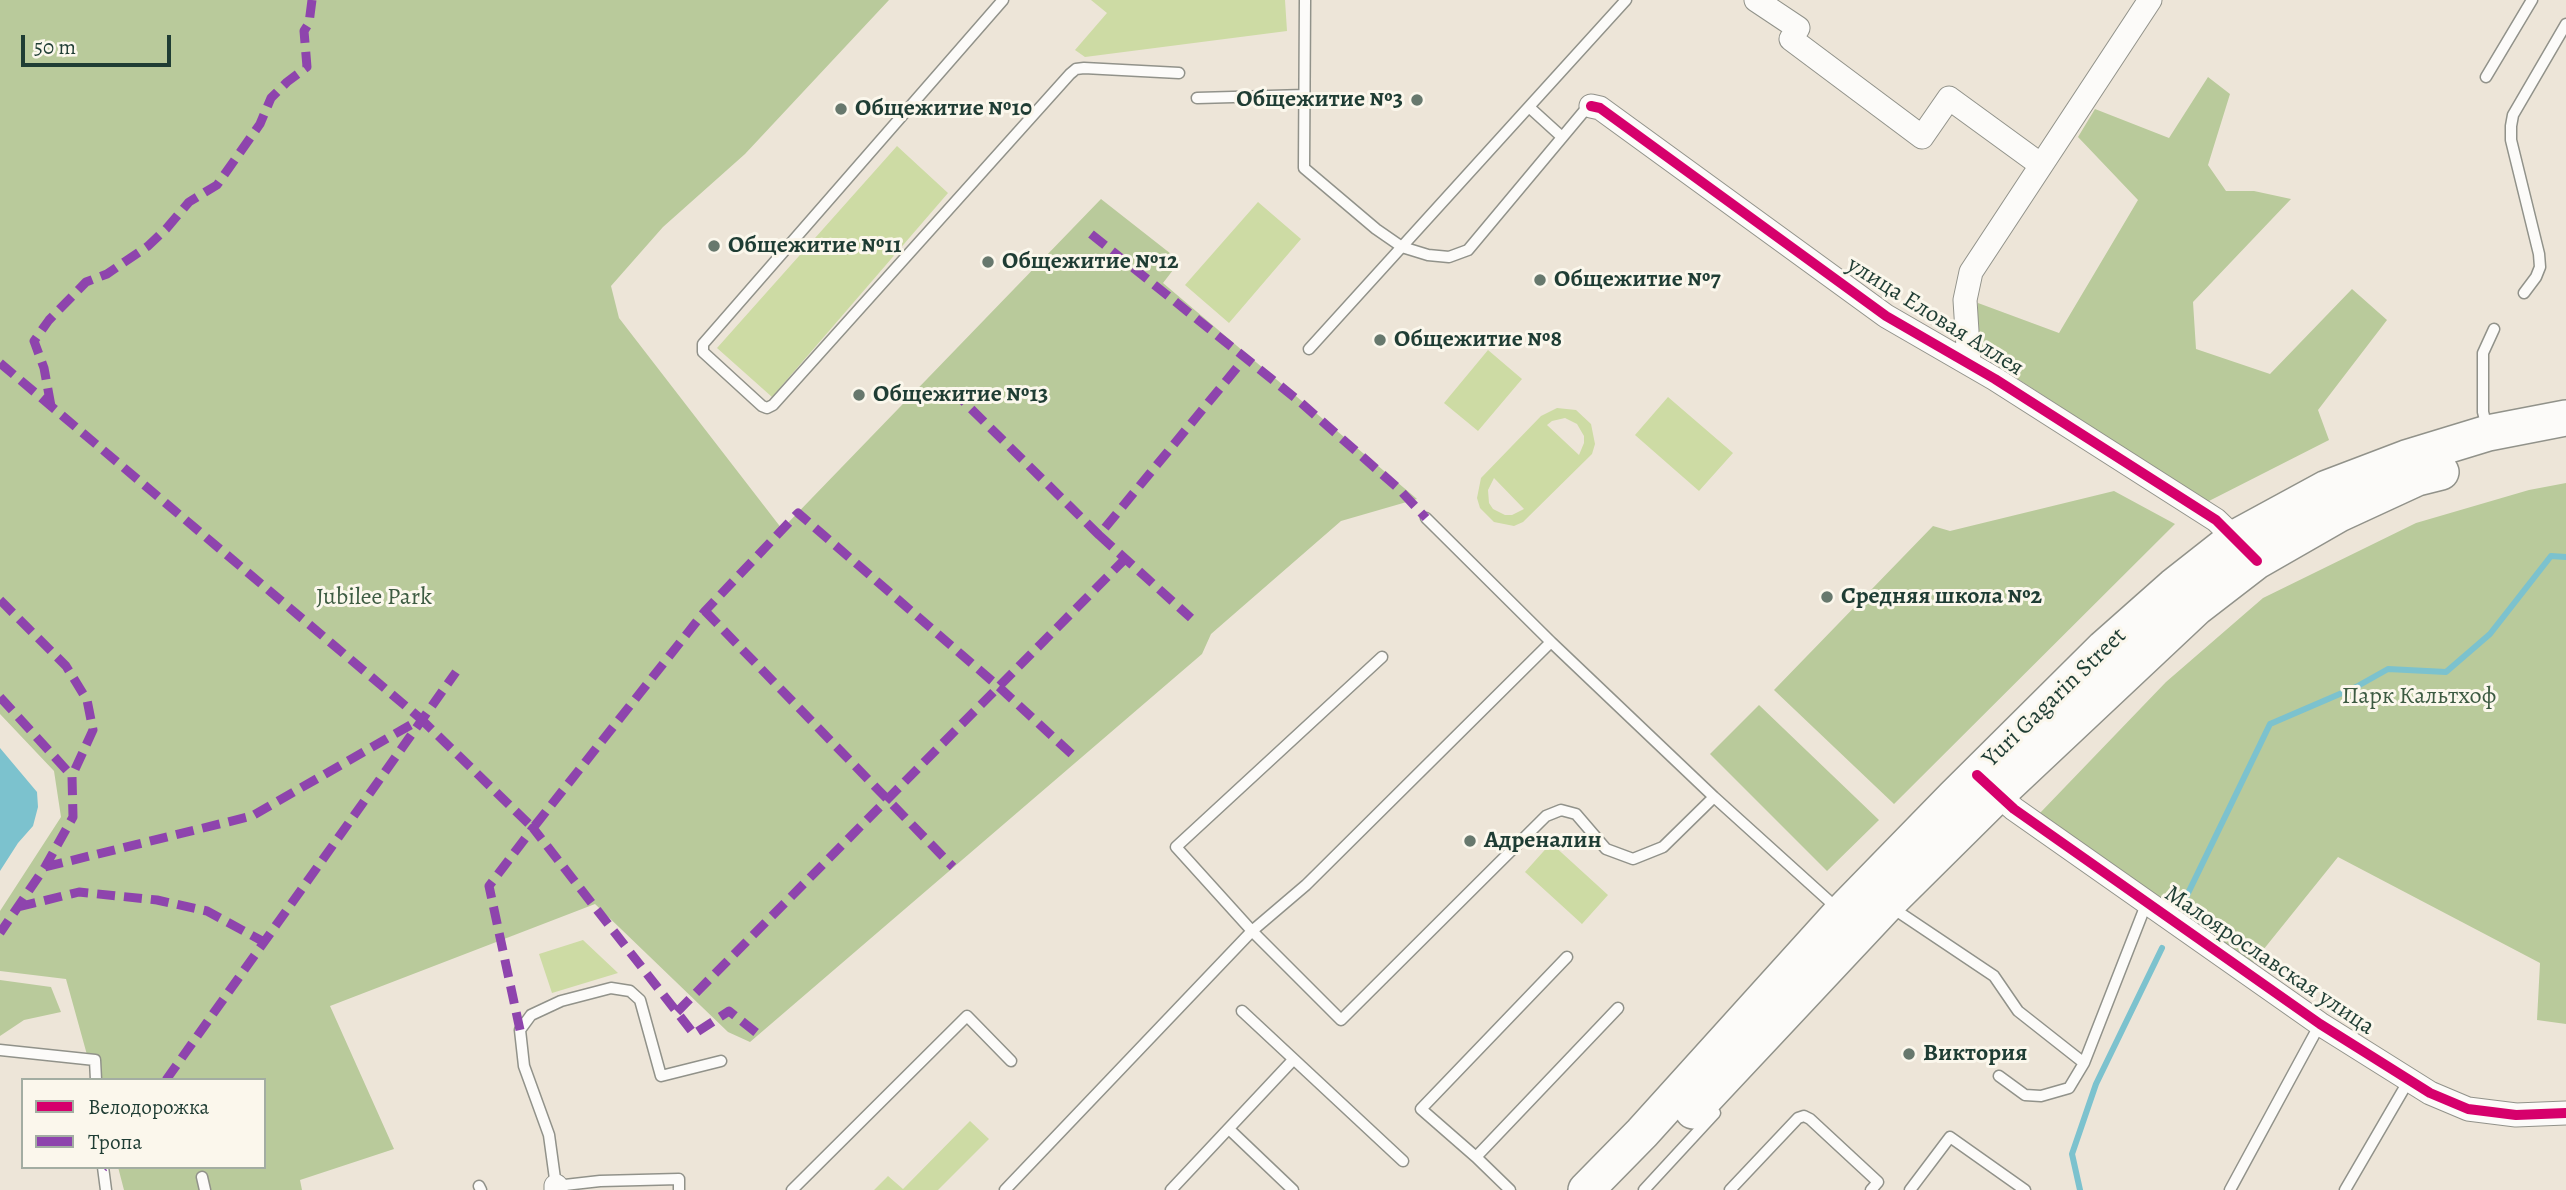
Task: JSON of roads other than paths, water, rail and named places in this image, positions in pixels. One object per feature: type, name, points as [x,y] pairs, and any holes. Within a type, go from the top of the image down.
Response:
[{"type":"main road","name":"Yuri Gagarin Street","points":[[2246,550],[2327,488],[2406,458],[2488,433],[2566,418]]},
{"type":"main road","name":"Yuri Gagarin Street","points":[[1619,1190],[1893,913],[1987,785],[2104,648],[2174,586],[2246,550],[2339,514],[2417,478],[2499,456],[2566,443]]},
{"type":"main road","name":"Yuri Gagarin Street","points":[[1586,1190],[1642,1133],[1839,915],[1987,785]]},
{"type":"street","points":[[1756,0],[1798,28],[1791,39],[1922,137],[1948,98],[2041,165]]},
{"type":"street","name":"улица Еловая Аллея","points":[[1969,363],[1965,300],[1971,272],[2150,0]]},
{"type":"street","name":"улица Еловая Аллея","points":[[1591,106],[1600,108],[1886,316],[1969,363],[2216,520],[2246,550]]},
{"type":"street","name":"Малоярославская улица","points":[[1987,785],[2320,1024],[2430,1093],[2468,1109],[2516,1115],[2566,1113]]},
{"type":"lane","points":[[1003,0],[703,344],[703,352],[762,406],[767,408],[773,405],[1070,74],[1084,68],[1179,73]]},
{"type":"lane","points":[[1305,0],[1304,167],[1376,229],[1402,247],[1429,255],[1449,257],[1468,250],[1591,106]]},
{"type":"lane","points":[[1309,349],[1626,0]]},
{"type":"lane","points":[[2486,77],[2532,0]]},
{"type":"lane","points":[[2524,293],[2540,268],[2511,140],[2511,125],[2513,115],[2566,24]]},
{"type":"lane","points":[[1197,98],[1305,95]]},
{"type":"lane","points":[[1529,107],[1562,137]]},
{"type":"lane","points":[[2488,433],[2483,412],[2483,353],[2494,329]]},
{"type":"lane","points":[[1426,517],[1551,642],[1714,797],[1828,900],[1839,915]]},
{"type":"lane","points":[[1005,1190],[1252,931],[1306,885],[1551,642]]},
{"type":"lane","points":[[1382,657],[1176,847],[1252,931],[1341,1020],[1546,816],[1561,810],[1576,814],[1606,849],[1633,859],[1663,847],[1714,797]]},
{"type":"lane","points":[[1999,1076],[2025,1095],[2041,1096],[2069,1088],[2084,1063],[2147,902]]},
{"type":"lane","points":[[1893,913],[1994,976],[2018,1011],[2084,1063]]},
{"type":"lane","points":[[1510,1190],[1421,1109],[1567,957]]},
{"type":"lane","points":[[679,1190],[679,1179],[600,1181],[556,1188],[549,1135],[524,1066],[520,1030],[531,1014],[561,1001],[611,988],[630,991],[640,1000],[661,1076],[721,1061]]},
{"type":"lane","points":[[1476,1157],[1618,1008]]},
{"type":"lane","points":[[1241,1011],[1403,1161]]},
{"type":"lane","points":[[792,1190],[967,1016],[1011,1060]]},
{"type":"lane","points":[[2230,1190],[2320,1024]]},
{"type":"lane","points":[[0,1050],[95,1060],[96,1078]]},
{"type":"lane","points":[[1171,1190],[1293,1060]]},
{"type":"lane","points":[[2345,1190],[2409,1080]]},
{"type":"lane","points":[[1644,1190],[1720,1108]]},
{"type":"lane","points":[[1730,1190],[1798,1118],[1804,1116],[1878,1187]]},
{"type":"lane","points":[[1230,1130],[1293,1190]]},
{"type":"lane","points":[[1910,1190],[1950,1137],[2025,1190]]},
{"type":"lane","points":[[103,1169],[105,1189]]},
{"type":"lane","points":[[202,1177],[205,1190]]},
{"type":"water","points":[[0,748],[37,792],[38,807],[33,826],[0,871]]},
{"type":"waterway","points":[[2176,918],[2270,724],[2356,687],[2388,669],[2446,672],[2490,634],[2551,556],[2566,557]]},
{"type":"waterway","points":[[2080,1190],[2072,1154],[2096,1084],[2162,948]]},
{"type":"place","name":"Общежитие №3","points":[[1417,100]]},
{"type":"place","name":"Общежитие №10","points":[[841,109]]},
{"type":"place","name":"Общежитие №11","points":[[714,246]]},
{"type":"place","name":"Общежитие №12","points":[[988,262]]},
{"type":"place","name":"Общежитие №7","points":[[1540,280]]},
{"type":"place","name":"Общежитие №8","points":[[1380,340]]},
{"type":"place","name":"Общежитие №13","points":[[859,395]]},
{"type":"place","name":"Средняя школа №2","points":[[1827,597]]},
{"type":"place","name":"Адреналин","points":[[1470,841]]},
{"type":"place","name":"Виктория","points":[[1909,1054]]},
{"type":"park label","name":"Jubilee Park","points":[[374,598]]},
{"type":"park label","name":"Парк Кальтхоф","points":[[2419,697]]}]
